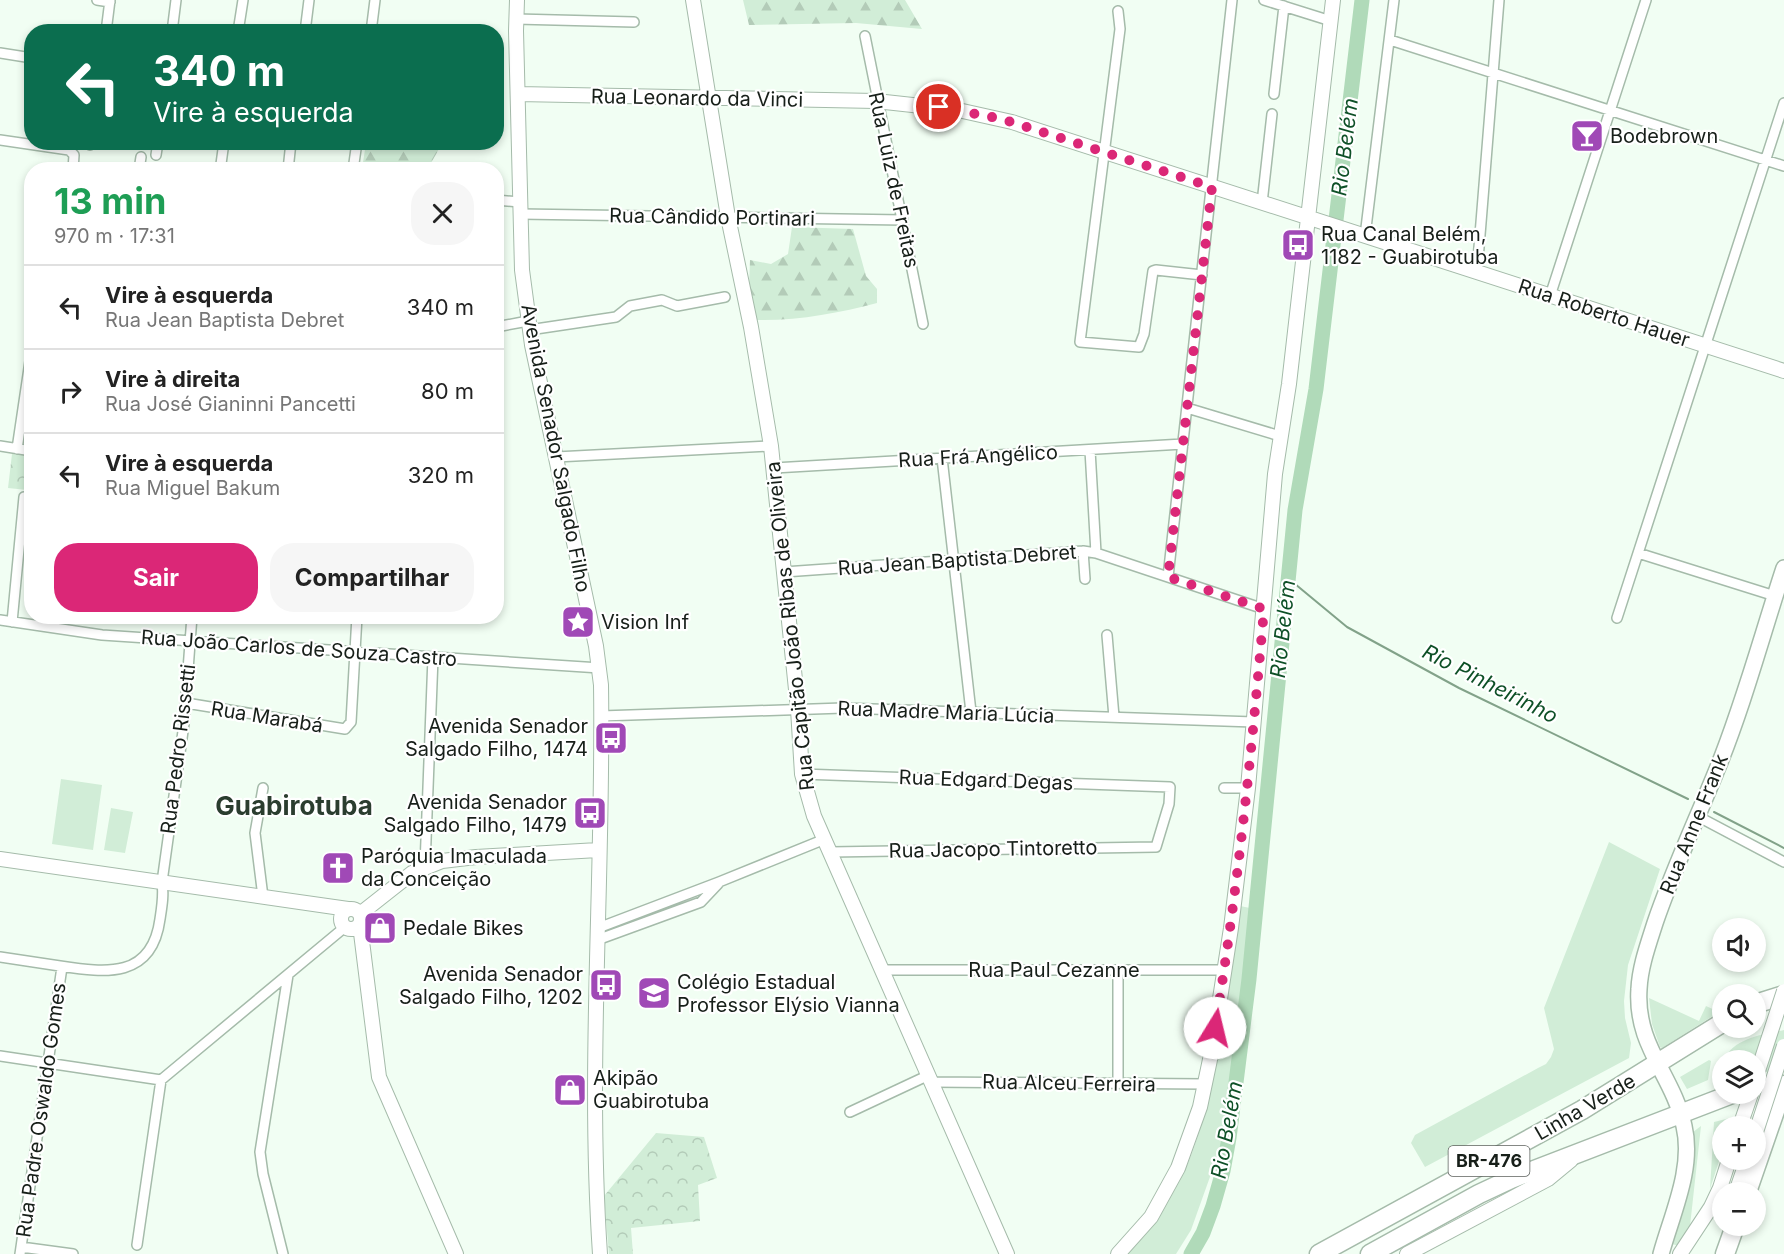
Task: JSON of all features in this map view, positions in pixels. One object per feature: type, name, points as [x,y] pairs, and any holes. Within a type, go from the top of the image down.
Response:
[{"type":"highway","points":[[1766,1000],[1784,993]]},
{"type":"highway","name":"Linha Verde","points":[[1319,1254],[1563,1121],[1662,1072],[1712,1031]]},
{"type":"highway","points":[[1766,1081],[1784,1074]]},
{"type":"highway","points":[[1750,1182],[1784,1085]]},
{"type":"highway","name":"Linha Verde","points":[[1370,1254],[1495,1186],[1712,1101]]},
{"type":"highway","points":[[1725,1254],[1731,1236]]},
{"type":"main road","name":"Rua Anne Frank","points":[[1661,1254],[1686,1161],[1686,1137],[1681,1113],[1642,1029],[1638,1001],[1640,975],[1669,884],[1727,743],[1779,598],[1784,568]]},
{"type":"street","points":[[97,0],[110,1],[107,24]]},
{"type":"street","points":[[173,24],[176,0]]},
{"type":"street","points":[[239,24],[243,0]]},
{"type":"street","points":[[306,24],[309,0]]},
{"type":"street","points":[[372,24],[375,0]]},
{"type":"street","name":"Avenida Senador Salgado Filho","points":[[517,0],[522,270],[529,325],[600,668],[595,1109],[600,1254]]},
{"type":"street","name":"Rua Capitão João Ribas de Oliveira","points":[[693,0],[728,217],[751,327],[771,446],[798,709],[802,774],[808,801],[1007,1254]]},
{"type":"street","points":[[1168,577],[1232,0]]},
{"type":"street","points":[[1264,0],[1331,21]]},
{"type":"street","points":[[1118,1254],[1151,1217],[1171,1185],[1194,1126],[1205,1084],[1224,969],[1248,788],[1273,491],[1312,219],[1333,0]]},
{"type":"street","points":[[1360,234],[1394,0]]},
{"type":"street","points":[[1476,272],[1499,0]]},
{"type":"street","points":[[1550,296],[1646,0]]},
{"type":"street","points":[[1274,94],[1284,6]]},
{"type":"street","points":[[1118,10],[1120,30],[1080,342],[1139,347],[1144,334],[1153,271],[1202,275]]},
{"type":"street","points":[[516,19],[634,22]]},
{"type":"street","name":"Rua Luiz de Freitas","points":[[865,36],[876,101],[903,220],[923,324]]},
{"type":"street","points":[[1390,40],[1784,166]]},
{"type":"street","points":[[0,53],[24,57]]},
{"type":"street","name":"Rua Leonardo da Vinci","points":[[518,94],[876,101],[949,108],[989,116],[1104,152]]},
{"type":"street","points":[[1617,618],[1784,103]]},
{"type":"street","points":[[1262,203],[1272,114]]},
{"type":"street","points":[[0,141],[24,144]]},
{"type":"street","points":[[156,155],[157,150]]},
{"type":"street","name":"Rua Roberto Hauer","points":[[1104,152],[1784,371]]},
{"type":"street","points":[[140,162],[141,157]]},
{"type":"street","name":"Rua Cândido Portinari","points":[[504,203],[520,208],[728,217],[903,220]]},
{"type":"street","points":[[504,327],[615,317],[630,306],[662,300],[678,306],[725,297]]},
{"type":"street","points":[[1187,408],[1280,436]]},
{"type":"street","points":[[17,448],[24,411]]},
{"type":"street","name":"Rua Frá Angélico","points":[[774,468],[1183,444]]},
{"type":"street","points":[[0,446],[24,449]]},
{"type":"street","points":[[556,457],[771,446]]},
{"type":"street","points":[[1090,450],[1096,553]]},
{"type":"street","points":[[942,458],[970,712]]},
{"type":"street","points":[[12,622],[24,497]]},
{"type":"street","points":[[1083,551],[1085,579]]},
{"type":"street","name":"Rua Jean Baptista Debret","points":[[784,572],[1083,551],[1096,553],[1264,609]]},
{"type":"street","points":[[1638,553],[1779,598]]},
{"type":"street","name":"Rua João Carlos de Souza Castro","points":[[0,620],[24,624]]},
{"type":"street","name":"Rua João Carlos de Souza Castro","points":[[26,624],[93,634],[600,668]]},
{"type":"street","name":"Rua Pedro Rissetti","points":[[0,957],[108,972],[127,968],[148,952],[157,936],[164,896],[162,882],[186,703],[191,624]]},
{"type":"street","points":[[355,651],[357,624]]},
{"type":"street","points":[[1107,635],[1114,717]]},
{"type":"street","name":"Rua Marabá","points":[[186,703],[341,729],[348,727],[351,722],[355,651]]},
{"type":"street","points":[[425,866],[434,657]]},
{"type":"street","name":"Rua Madre Maria Lúcia","points":[[601,716],[843,708],[1254,722]]},
{"type":"street","name":"Rua Edgard Degas","points":[[802,774],[1170,787],[1169,804],[1156,847]]},
{"type":"street","points":[[262,788],[255,833],[263,897]]},
{"type":"street","points":[[1224,788],[1248,788]]},
{"type":"street","points":[[1697,816],[1784,862]]},
{"type":"street","points":[[597,934],[701,902],[719,882],[828,846]]},
{"type":"street","name":"Rua Jacopo Tintoretto","points":[[828,846],[1156,847]]},
{"type":"street","points":[[0,859],[263,897],[356,916],[405,878],[425,866],[466,857],[598,850]]},
{"type":"street","points":[[137,1245],[161,1080],[345,927],[341,919],[343,913],[356,916]]},
{"type":"street","points":[[356,916],[379,1077],[456,1254]]},
{"type":"street","name":"Rua Padre Oswaldo Gomes","points":[[21,1250],[62,967]]},
{"type":"street","points":[[1118,969],[1118,1083]]},
{"type":"street","name":"Rua Paul Cezanne","points":[[883,970],[1224,969]]},
{"type":"street","points":[[283,1254],[264,1182],[260,1152],[288,975]]},
{"type":"street","points":[[1765,1050],[1784,993]]},
{"type":"street","points":[[1761,1116],[1784,1046]]},
{"type":"street","points":[[0,1056],[161,1080]]},
{"type":"street","name":"Rua Alceu Ferreira","points":[[850,1112],[931,1078],[1205,1084]]},
{"type":"street","points":[[1407,1254],[1548,1179],[1585,1149]]},
{"type":"street","points":[[1680,1254],[1708,1212],[1726,1170]]},
{"type":"street","points":[[1719,1254],[1724,1236]]},
{"type":"street","points":[[21,1250],[73,1254]]},
{"type":"green space","points":[[743,0],[905,0],[922,29],[856,23],[749,25]]},
{"type":"green space","points":[[365,150],[438,150],[432,162],[363,162]]},
{"type":"green space","points":[[792,227],[853,229],[866,276],[877,289],[877,303],[818,316],[757,320],[749,287],[750,260],[771,264],[788,254]]},
{"type":"green space","points":[[12,454],[24,455],[24,490],[8,488]]},
{"type":"green space","points":[[61,779],[102,785],[93,850],[52,844]]},
{"type":"green space","points":[[111,808],[133,812],[125,853],[104,850]]},
{"type":"green space","points":[[1609,842],[1660,869],[1628,965],[1624,1001],[1625,1018],[1631,1043],[1629,1058],[1425,1167],[1411,1143],[1415,1135],[1546,1064],[1551,1057],[1554,1049],[1544,1008]]},
{"type":"green space","points":[[1240,906],[1250,908],[1226,1132],[1191,1230],[1176,1254],[1125,1254],[1172,1192],[1185,1170],[1195,1145],[1207,1103]]},
{"type":"green space","points":[[1649,998],[1699,1021],[1706,1006],[1712,1009],[1712,1016],[1662,1048],[1652,1024]]},
{"type":"green space","points":[[1784,1030],[1784,1066],[1766,1072],[1766,1050],[1731,1050],[1749,1039],[1766,1038],[1766,1034]]},
{"type":"green space","points":[[1709,1060],[1711,1061],[1708,1080],[1687,1089],[1680,1077]]},
{"type":"green space","points":[[1701,1126],[1690,1226],[1679,1246],[1672,1244],[1693,1165],[1693,1132]]},
{"type":"green space","points":[[656,1133],[704,1137],[717,1178],[698,1185],[700,1221],[631,1228],[633,1254],[609,1254],[604,1196]]},
{"type":"green space","points":[[1712,1156],[1712,1170],[1716,1170],[1710,1189]]},
{"type":"waterway","name":"Rio Belém","points":[[1191,1254],[1203,1233],[1213,1206],[1229,1138],[1249,979],[1295,510],[1316,389],[1362,0]]},
{"type":"waterway","name":"Rio Pinheirinho","points":[[1289,579],[1347,627],[1459,688],[1688,799]]},
{"type":"waterway","name":"Rio Pinheirinho","points":[[1714,812],[1784,848]]},
{"type":"place","name":"Bodebrown","points":[[1587,136]]},
{"type":"place","name":"Rua Canal Belém, 1182 - Guabirotuba","points":[[1298,245]]},
{"type":"place","name":"Vision Inf","points":[[578,622]]},
{"type":"place","name":"Avenida Senador Salgado Filho, 1474","points":[[611,738]]},
{"type":"place","name":"Avenida Senador Salgado Filho, 1479","points":[[590,813]]},
{"type":"place","name":"Paróquia Imaculada da Conceição","points":[[338,868]]},
{"type":"place","name":"Pedale Bikes","points":[[380,928]]},
{"type":"place","name":"Avenida Senador Salgado Filho, 1202","points":[[606,985]]},
{"type":"place","name":"Colégio Estadual Professor Elýsio Vianna","points":[[654,993]]},
{"type":"place","name":"Akipão Guabirotuba","points":[[570,1090]]},
{"type":"district","name":"Guabirotuba","points":[[294,806]]},
{"type":"route","points":[[939,107],[1002,119],[1212,187],[1168,577],[1264,609],[1248,788],[1231,928],[1215,1028]]}]
